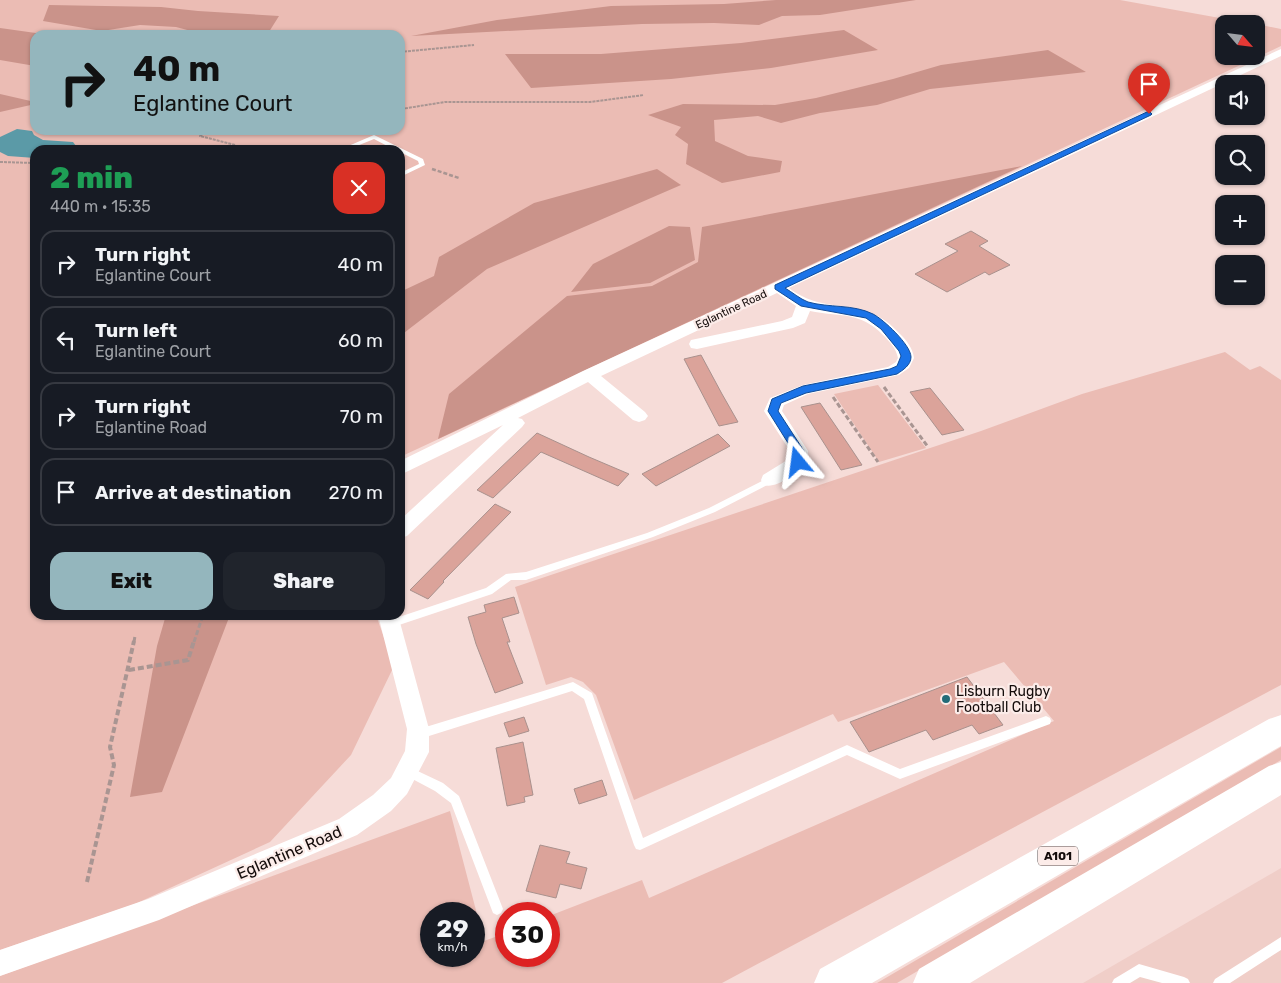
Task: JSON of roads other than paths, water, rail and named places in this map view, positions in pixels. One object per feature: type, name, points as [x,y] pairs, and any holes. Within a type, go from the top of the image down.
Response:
[{"type":"highway","name":"A101","points":[[834,983],[1281,729]]},
{"type":"highway","points":[[933,983],[1281,777]]},
{"type":"street","name":"Eglantine Road","points":[[405,467],[589,375],[1281,52]]},
{"type":"street","points":[[770,480],[798,462],[799,451],[773,411],[776,402],[803,390],[893,372],[905,363],[906,356],[904,350],[885,326],[870,316],[804,304],[778,287]]},
{"type":"street","points":[[697,344],[786,326],[799,320],[804,304]]},
{"type":"street","points":[[589,375],[639,416]]},
{"type":"street","points":[[405,526],[516,423]]},
{"type":"street","name":"Eglantine Road","points":[[0,963],[150,911],[348,827],[382,803],[399,786],[417,752],[418,730],[389,620]]},
{"type":"lane","points":[[354,145],[374,137],[390,145]]},
{"type":"lane","points":[[405,152],[420,160],[422,165],[405,173]]},
{"type":"lane","points":[[405,615],[489,591],[509,577],[526,576],[650,535],[712,510],[770,480]]},
{"type":"lane","points":[[418,730],[429,731],[573,686],[588,696],[640,845],[847,750],[900,774],[1046,721]]},
{"type":"lane","points":[[407,771],[439,787],[456,800],[495,904]]},
{"type":"lane","points":[[1219,983],[1281,943]]},
{"type":"lane","points":[[1118,983],[1138,970],[1184,983]]},
{"type":"water","points":[[17,129],[30,131],[30,135],[43,140],[73,142],[75,145],[30,145],[30,158],[8,156],[0,152],[0,137]]},
{"type":"place","name":"Lisburn Rugby Football Club","points":[[946,699]]}]
